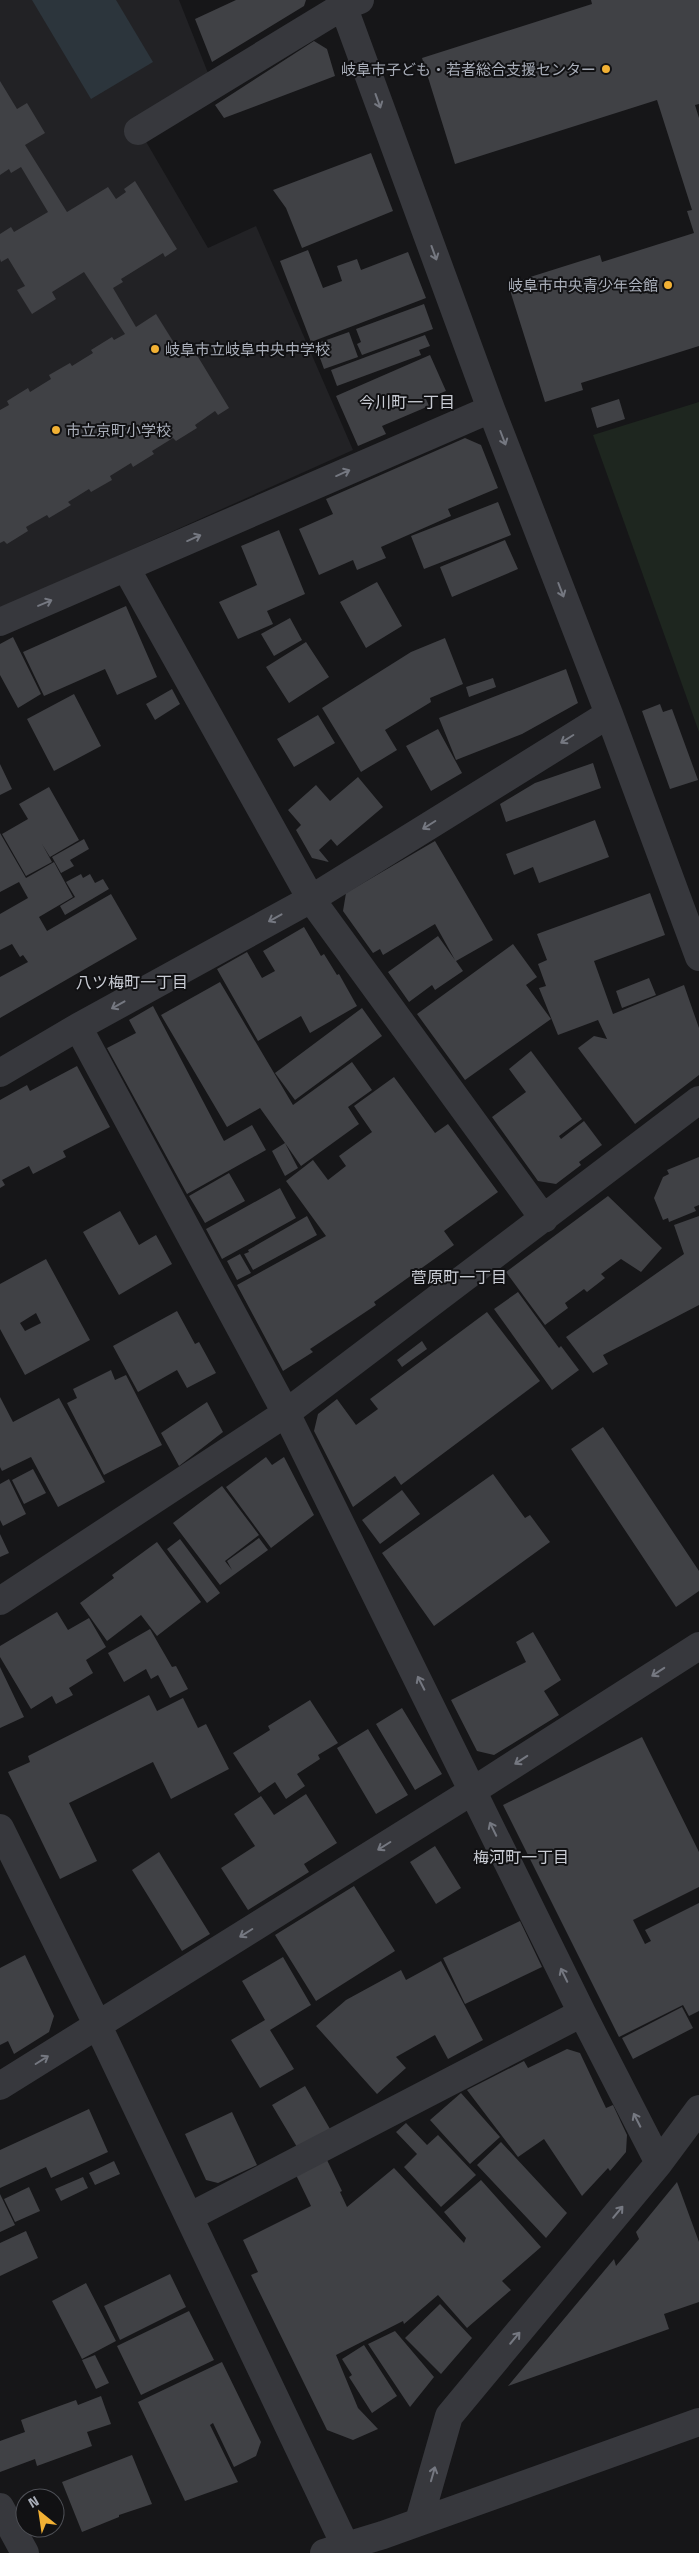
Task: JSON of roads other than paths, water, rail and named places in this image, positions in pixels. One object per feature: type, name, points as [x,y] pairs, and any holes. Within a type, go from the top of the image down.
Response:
[{"type":"street","points":[[138,131],[348,2],[491,409],[609,714],[699,958]]},
{"type":"street","points":[[0,622],[491,409]]},
{"type":"street","points":[[126,568],[311,899],[544,1219]]},
{"type":"street","points":[[0,1073],[78,1027],[311,899],[609,714]]},
{"type":"street","points":[[78,1027],[286,1413],[474,1790],[582,2013],[659,2163]]},
{"type":"street","points":[[0,1601],[286,1413],[699,1100]]},
{"type":"street","points":[[0,2086],[474,1790],[699,1646]]},
{"type":"street","points":[[0,1828],[98,2026],[189,2217],[334,2549],[387,2544],[419,2521],[699,2422]]},
{"type":"street","points":[[189,2217],[582,2013]]},
{"type":"street","points":[[419,2521],[449,2416],[659,2163],[699,2109]]},
{"type":"street","points":[[0,2507],[25,2553]]},
{"type":"place","name":"岐阜市子ども・若者総合支援センター","points":[[606,69]]},
{"type":"place","name":"岐阜市中央青少年会館","points":[[668,285]]},
{"type":"place","name":"岐阜市立岐阜中央中学校","points":[[155,349]]},
{"type":"place","name":"市立京町小学校","points":[[56,430]]},
{"type":"district","name":"今川町一丁目","points":[[407,402]]},
{"type":"district","name":"八ツ梅町一丁目","points":[[132,982]]},
{"type":"district","name":"菅原町一丁目","points":[[459,1277]]},
{"type":"district","name":"梅河町一丁目","points":[[521,1857]]}]
